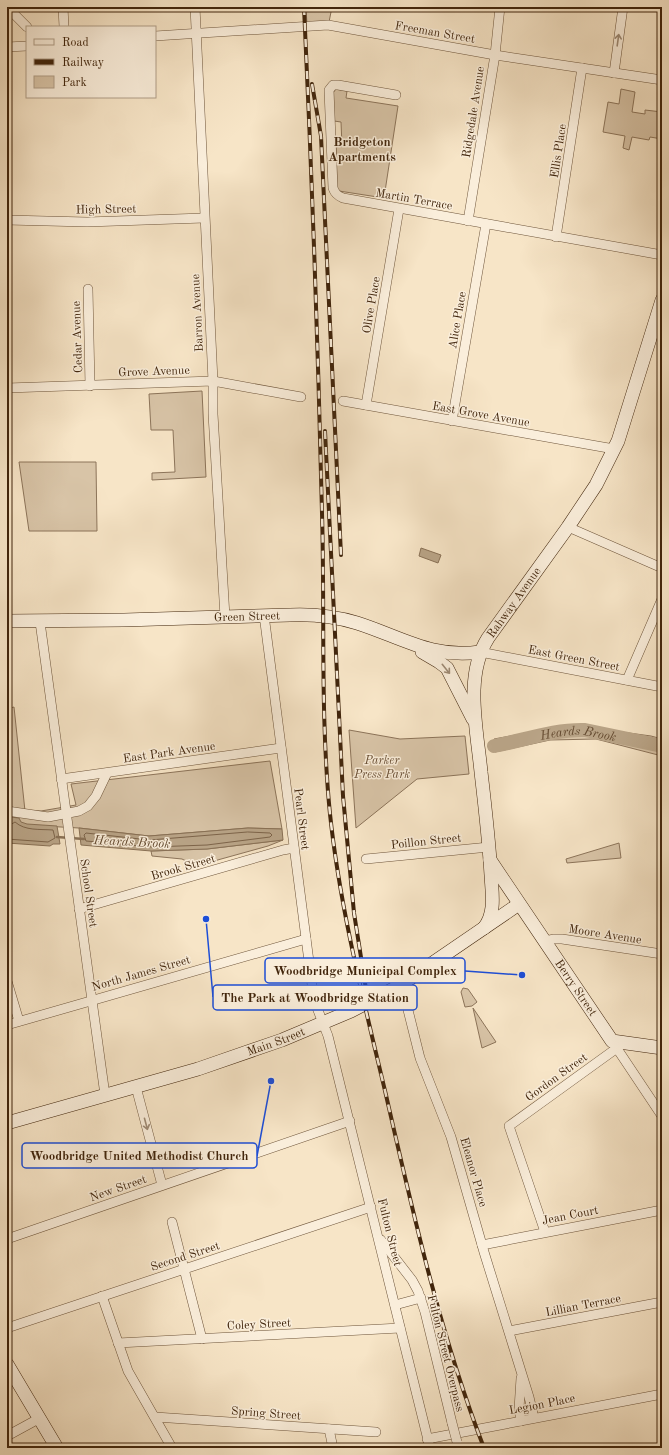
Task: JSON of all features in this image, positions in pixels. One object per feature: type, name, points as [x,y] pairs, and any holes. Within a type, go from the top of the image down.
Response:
[{"type":"main road","name":"Rahway Avenue","points":[[484,928],[489,921],[492,908],[489,853],[474,707],[474,685],[480,652],[488,638],[594,490],[618,441],[659,321],[662,300]]},
{"type":"main road","name":"Green Street","points":[[7,621],[40,622],[309,614],[335,617],[365,626],[423,648],[444,653],[460,654],[480,652]]},
{"type":"main road","points":[[402,641],[435,659],[447,668],[477,726]]},
{"type":"main road","name":"Berry Street","points":[[489,853],[519,904],[614,1044]]},
{"type":"main road","name":"Main Street","points":[[7,1123],[106,1096],[220,1062],[282,1040],[359,1008],[399,986],[519,904]]},
{"type":"main road","points":[[614,1044],[662,1048]]},
{"type":"main road","points":[[7,1364],[57,1448]]},
{"type":"street","points":[[7,7],[27,26]]},
{"type":"street","points":[[63,7],[64,26]]},
{"type":"street","name":"Barron Avenue","points":[[195,7],[213,381],[213,414],[225,617]]},
{"type":"street","name":"Ridgedale Avenue","points":[[468,220],[495,55],[500,7]]},
{"type":"street","points":[[614,73],[623,7]]},
{"type":"street","name":"Freeman Street","points":[[156,36],[328,25],[495,55],[662,80]]},
{"type":"street","points":[[7,48],[26,46]]},
{"type":"street","name":"Ellis Place","points":[[556,236],[582,68]]},
{"type":"street","name":"Martin Terrace","points":[[396,96],[338,85],[333,86],[329,90],[334,193],[343,198],[399,209],[662,255]]},
{"type":"street","name":"Olive Place","points":[[366,405],[399,209]]},
{"type":"street","name":"High Street","points":[[7,220],[87,222],[204,218]]},
{"type":"street","name":"Alice Place","points":[[452,421],[486,224]]},
{"type":"street","name":"Cedar Avenue","points":[[88,289],[90,386]]},
{"type":"street","name":"Grove Avenue","points":[[7,388],[213,381],[301,397]]},
{"type":"street","name":"East Grove Avenue","points":[[343,401],[614,449]]},
{"type":"street","points":[[568,527],[662,568]]},
{"type":"street","points":[[627,680],[662,599]]},
{"type":"street","name":"Pearl Street","points":[[264,616],[314,1000],[323,1023]]},
{"type":"street","name":"School Street","points":[[40,622],[106,1096]]},
{"type":"street","name":"East Green Street","points":[[480,652],[662,687]]},
{"type":"street","name":"East Park Avenue","points":[[61,779],[281,748]]},
{"type":"street","points":[[7,811],[48,818],[79,811],[88,806],[96,796],[107,773]]},
{"type":"street","name":"Brook Street","points":[[79,909],[294,848]]},
{"type":"street","name":"Poillon Street","points":[[366,859],[489,853]]},
{"type":"street","name":"North James Street","points":[[7,1025],[306,939]]},
{"type":"street","name":"Moore Avenue","points":[[545,941],[562,939],[662,954]]},
{"type":"street","points":[[7,981],[19,1021]]},
{"type":"street","name":"Eleanor Place","points":[[399,986],[405,998],[420,1058],[451,1137],[534,1418]]},
{"type":"street","name":"Fulton Street","points":[[323,1023],[328,1036],[350,1121],[428,1444]]},
{"type":"street","name":"Berry Street","points":[[614,1044],[662,1116]]},
{"type":"street","name":"Gordon Street","points":[[546,1232],[509,1126],[614,1044]]},
{"type":"street","points":[[136,1087],[162,1185]]},
{"type":"street","name":"New Street","points":[[7,1238],[350,1121]]},
{"type":"street","name":"Second Street","points":[[7,1328],[371,1207]]},
{"type":"street","name":"Jean Court","points":[[482,1245],[662,1210]]},
{"type":"street","points":[[172,1222],[202,1339]]},
{"type":"street","name":"Fulton Street Overpass","points":[[376,1228],[382,1242],[412,1280],[421,1298],[458,1445]]},
{"type":"street","points":[[102,1296],[128,1371],[172,1448]]},
{"type":"street","points":[[395,1305],[421,1298]]},
{"type":"street","name":"Lillian Terrace","points":[[509,1331],[662,1302]]},
{"type":"street","name":"Coley Street","points":[[118,1343],[400,1328]]},
{"type":"street","name":"Eleanor Place","points":[[520,1367],[521,1380],[519,1409],[521,1421]]},
{"type":"street","name":"Legion Place","points":[[428,1444],[534,1418],[662,1394]]},
{"type":"street","name":"Spring Street","points":[[155,1417],[376,1432]]},
{"type":"street","points":[[7,1436],[40,1418]]},
{"type":"street","points":[[329,1429],[333,1448]]},
{"type":"green space","points":[[306,7],[332,7],[328,27],[307,26]]},
{"type":"green space","points":[[336,89],[347,91],[346,98],[398,106],[384,198],[339,191],[337,189],[336,147],[342,146],[341,122],[334,121],[333,93]]},
{"type":"green space","points":[[621,89],[635,92],[632,112],[645,114],[645,110],[662,112],[662,139],[650,137],[649,140],[632,137],[629,150],[623,148],[625,136],[603,132],[608,102],[619,104]]},
{"type":"green space","points":[[202,391],[206,477],[152,480],[152,473],[175,472],[173,430],[151,430],[149,394]]},
{"type":"green space","points":[[19,462],[96,462],[97,531],[29,531]]},
{"type":"green space","points":[[14,707],[25,811],[41,811],[76,805],[71,784],[270,761],[282,829],[248,828],[149,836],[79,828],[25,825],[7,829],[7,709]]},
{"type":"green space","points":[[570,725],[651,736],[662,739],[662,756],[596,739],[550,740],[495,752],[494,739]]},
{"type":"green space","name":"Parker Press Park","points":[[349,730],[400,739],[465,736],[469,774],[417,779],[356,828]]},
{"type":"green space","points":[[283,840],[268,846],[196,866],[182,859],[152,856],[151,851],[207,849]]},
{"type":"green space","points":[[619,843],[621,858],[567,863],[566,859]]},
{"type":"green space","points":[[463,988],[468,989],[477,1002],[472,1006],[465,1007],[461,992]]},
{"type":"green space","points":[[473,1008],[496,1042],[482,1048]]},
{"type":"water","points":[[421,548],[441,555],[438,563],[419,556]]},
{"type":"water","points":[[10,817],[19,818],[21,822],[27,824],[57,826],[60,844],[53,844],[50,846],[7,843],[7,821],[10,821]]},
{"type":"water","points":[[79,828],[149,836],[248,828],[282,829],[283,840],[207,849],[151,851],[81,845]]},
{"type":"waterway","name":"Heards Brook","points":[[494,746],[551,733],[573,730],[585,730],[662,746]]},
{"type":"waterway","name":"Heards Brook","points":[[57,837],[84,839]]},
{"type":"railway","points":[[304,7],[319,386],[325,739],[334,850],[346,920],[369,1025],[417,1228],[454,1361],[484,1448]]},
{"type":"railway","points":[[312,84],[321,136],[341,555]]},
{"type":"railway","points":[[325,431],[343,796],[354,913],[366,989]]},
{"type":"place","name":"The Park at Woodbridge Station","points":[[206,919]]},
{"type":"place","name":"Woodbridge Municipal Complex","points":[[522,975]]},
{"type":"place","name":"Woodbridge United Methodist Church","points":[[271,1081]]},
{"type":"district","name":"Bridgeton Apartments","points":[[362,148]]}]
